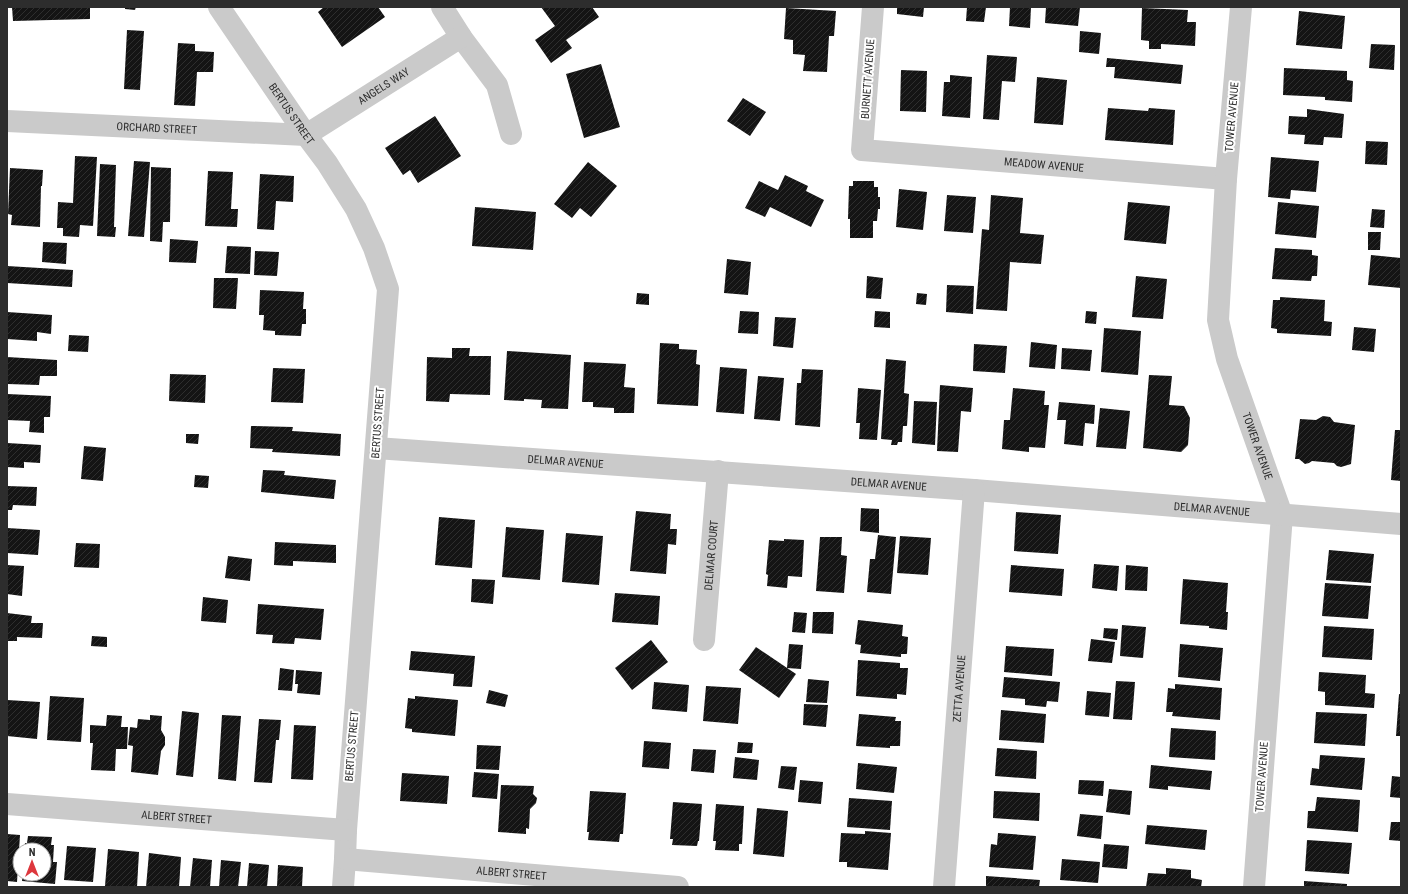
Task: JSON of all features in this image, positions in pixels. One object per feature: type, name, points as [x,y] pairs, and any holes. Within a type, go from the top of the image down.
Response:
[{"type":"street","name":"BERTUS STREET","points":[[219,7],[306,135],[327,163],[356,209],[374,248],[388,289],[346,830],[343,887]]},
{"type":"street","points":[[442,7],[461,37],[497,85],[511,134]]},
{"type":"street","name":"BURNETT AVENUE","points":[[862,150],[873,7]]},
{"type":"street","name":"TOWER AVENUE","points":[[1241,7],[1226,179],[1218,320],[1227,359],[1282,516],[1254,887]]},
{"type":"street","name":"ANGELS WAY","points":[[306,135],[461,37]]},
{"type":"street","name":"ORCHARD STREET","points":[[7,121],[306,135]]},
{"type":"street","name":"MEADOW AVENUE","points":[[862,150],[1226,179]]},
{"type":"street","name":"DELMAR AVENUE","points":[[376,448],[974,490],[1282,516],[1401,524]]},
{"type":"street","name":"DELMAR COURT","points":[[704,640],[718,472]]},
{"type":"street","name":"ZETTA AVENUE","points":[[944,887],[974,490]]},
{"type":"street","name":"ALBERT STREET","points":[[7,804],[346,830]]},
{"type":"street","name":"ALBERT STREET","points":[[345,859],[678,887]]},
{"type":"building","points":[[12,7],[90,7],[90,19],[13,21]]},
{"type":"building","points":[[125,7],[136,7],[135,10],[125,9]]},
{"type":"building","points":[[324,7],[378,7],[385,17],[342,47],[318,12]]},
{"type":"building","points":[[541,7],[592,7],[599,17],[566,40],[572,48],[551,63],[535,40],[555,26]]},
{"type":"building","points":[[897,7],[924,7],[923,17],[897,14]]},
{"type":"building","points":[[967,7],[986,7],[984,22],[966,21]]},
{"type":"building","points":[[1010,7],[1031,7],[1030,28],[1009,26]]},
{"type":"building","points":[[1046,7],[1080,7],[1078,26],[1045,23]]},
{"type":"building","points":[[786,8],[836,11],[834,36],[829,36],[827,72],[803,71],[805,55],[793,54],[793,40],[784,39]]},
{"type":"building","points":[[1142,8],[1188,10],[1187,22],[1196,22],[1195,46],[1161,44],[1161,49],[1149,49],[1149,41],[1141,40]]},
{"type":"building","points":[[1299,11],[1345,16],[1342,49],[1296,45]]},
{"type":"building","points":[[127,30],[144,31],[140,90],[124,89]]},
{"type":"building","points":[[1080,31],[1101,33],[1099,54],[1079,52]]},
{"type":"building","points":[[178,43],[195,44],[195,51],[214,52],[213,72],[197,72],[195,106],[174,105]]},
{"type":"building","points":[[1371,44],[1395,45],[1394,70],[1369,68]]},
{"type":"building","points":[[987,55],[1017,57],[1015,82],[1002,81],[999,120],[983,119]]},
{"type":"building","points":[[1107,58],[1183,65],[1181,84],[1114,78],[1115,67],[1106,67]]},
{"type":"building","points":[[601,64],[620,127],[584,138],[566,74]]},
{"type":"building","points":[[1284,68],[1347,71],[1347,80],[1353,81],[1352,102],[1325,100],[1325,97],[1283,95]]},
{"type":"building","points":[[901,70],[927,71],[926,112],[900,111]]},
{"type":"building","points":[[950,75],[972,77],[970,118],[942,116],[944,82],[950,82]]},
{"type":"building","points":[[1037,77],[1067,80],[1063,125],[1034,123]]},
{"type":"building","points":[[743,98],[766,112],[750,136],[727,121]]},
{"type":"building","points":[[1108,108],[1148,111],[1149,108],[1175,110],[1173,145],[1105,140]]},
{"type":"building","points":[[1307,109],[1344,114],[1342,138],[1324,137],[1323,145],[1304,144],[1305,135],[1288,134],[1289,116],[1307,117]]},
{"type":"building","points":[[435,116],[461,156],[418,183],[410,170],[403,175],[385,148]]},
{"type":"building","points":[[1366,141],[1388,142],[1387,165],[1365,164]]},
{"type":"building","points":[[75,156],[97,157],[93,226],[80,225],[79,237],[63,236],[63,228],[57,228],[58,202],[73,203]]},
{"type":"building","points":[[1271,157],[1319,161],[1316,192],[1291,190],[1290,199],[1268,197]]},
{"type":"building","points":[[134,161],[150,162],[144,237],[128,236]]},
{"type":"building","points":[[588,162],[617,186],[591,217],[580,208],[572,218],[554,204]]},
{"type":"building","points":[[100,164],[116,165],[115,237],[97,236]]},
{"type":"building","points":[[151,167],[171,168],[170,222],[163,222],[162,242],[150,241]]},
{"type":"building","points":[[10,168],[43,170],[40,227],[11,225],[12,215],[8,214]]},
{"type":"building","points":[[208,171],[233,172],[231,209],[238,209],[237,227],[205,226]]},
{"type":"building","points":[[260,174],[294,176],[293,202],[276,201],[274,230],[257,229]]},
{"type":"building","points":[[785,175],[808,186],[806,191],[824,200],[811,227],[770,207],[765,217],[745,208],[759,181],[778,190]]},
{"type":"building","points":[[853,181],[874,181],[874,187],[878,187],[880,209],[878,209],[877,221],[873,221],[873,238],[850,238],[850,219],[848,219],[849,186],[853,186]]},
{"type":"building","points":[[899,189],[927,192],[923,230],[896,227]]},
{"type":"building","points":[[947,195],[976,197],[973,233],[944,231]]},
{"type":"building","points":[[991,195],[1023,198],[1020,233],[1044,235],[1041,264],[1010,262],[1007,311],[976,309],[982,229],[989,230]]},
{"type":"building","points":[[1128,202],[1170,206],[1166,244],[1124,240]]},
{"type":"building","points":[[1278,202],[1319,206],[1316,238],[1275,234]]},
{"type":"building","points":[[475,207],[536,212],[533,250],[472,246]]},
{"type":"building","points":[[1372,209],[1385,210],[1384,228],[1370,227]]},
{"type":"building","points":[[1368,232],[1381,232],[1380,250],[1368,250]]},
{"type":"building","points":[[170,239],[198,241],[196,263],[169,262]]},
{"type":"building","points":[[43,242],[67,243],[66,264],[42,262]]},
{"type":"building","points":[[227,246],[251,247],[250,274],[225,273]]},
{"type":"building","points":[[1275,248],[1312,250],[1312,255],[1318,256],[1317,276],[1312,276],[1311,281],[1272,279]]},
{"type":"building","points":[[255,251],[279,252],[277,276],[254,275]]},
{"type":"building","points":[[1371,255],[1401,258],[1401,288],[1368,285]]},
{"type":"building","points":[[727,259],[751,262],[748,295],[724,293]]},
{"type":"building","points":[[7,266],[73,270],[72,287],[7,283]]},
{"type":"building","points":[[867,276],[883,278],[881,299],[866,298]]},
{"type":"building","points":[[1136,276],[1167,279],[1163,319],[1132,317]]},
{"type":"building","points":[[214,278],[238,278],[236,309],[213,308]]},
{"type":"building","points":[[947,285],[974,286],[973,314],[946,312]]},
{"type":"building","points":[[260,290],[304,292],[303,309],[306,309],[306,324],[302,324],[301,336],[275,335],[275,331],[263,330],[264,315],[259,315]]},
{"type":"building","points":[[637,293],[649,294],[649,305],[636,304]]},
{"type":"building","points":[[917,293],[927,294],[926,305],[916,304]]},
{"type":"building","points":[[1280,297],[1325,300],[1324,321],[1332,322],[1331,336],[1277,333],[1277,329],[1271,328],[1273,300],[1280,300]]},
{"type":"building","points":[[740,311],[759,312],[758,334],[738,333]]},
{"type":"building","points":[[875,311],[890,312],[890,328],[874,327]]},
{"type":"building","points":[[1086,311],[1097,312],[1096,324],[1085,323]]},
{"type":"building","points":[[7,312],[52,315],[51,334],[37,332],[37,341],[7,339]]},
{"type":"building","points":[[775,317],[796,318],[793,348],[773,346]]},
{"type":"building","points":[[1354,327],[1376,329],[1374,352],[1352,350]]},
{"type":"building","points":[[1104,328],[1141,331],[1138,375],[1101,372]]},
{"type":"building","points":[[69,335],[89,336],[88,352],[68,351]]},
{"type":"building","points":[[1031,342],[1057,345],[1055,369],[1029,367]]},
{"type":"building","points":[[660,343],[679,344],[679,349],[697,350],[696,364],[700,365],[698,406],[657,404]]},
{"type":"building","points":[[974,344],[1007,346],[1005,373],[973,371]]},
{"type":"building","points":[[452,348],[470,348],[469,356],[491,356],[490,395],[450,394],[449,402],[426,401],[427,357],[452,358]]},
{"type":"building","points":[[1062,348],[1092,350],[1090,371],[1061,369]]},
{"type":"building","points":[[507,351],[571,355],[568,409],[541,408],[542,400],[504,400]]},
{"type":"building","points":[[7,357],[57,360],[57,376],[40,376],[39,385],[7,384]]},
{"type":"building","points":[[886,359],[906,361],[904,393],[909,394],[907,426],[903,426],[902,442],[898,442],[897,445],[891,445],[892,440],[881,439]]},
{"type":"building","points":[[584,362],[626,364],[624,387],[635,388],[634,413],[614,413],[614,408],[593,407],[593,402],[582,402]]},
{"type":"building","points":[[720,367],[747,369],[744,414],[716,412]]},
{"type":"building","points":[[273,368],[305,369],[303,403],[271,402]]},
{"type":"building","points":[[802,369],[823,370],[820,427],[795,425],[797,383],[801,383]]},
{"type":"building","points":[[170,374],[206,375],[205,403],[169,401]]},
{"type":"building","points":[[1149,375],[1172,376],[1169,405],[1184,406],[1190,418],[1188,445],[1181,452],[1143,448]]},
{"type":"building","points":[[758,376],[784,378],[780,421],[754,419]]},
{"type":"building","points":[[940,385],[973,388],[971,412],[961,411],[958,452],[937,451]]},
{"type":"building","points":[[858,388],[881,390],[877,440],[859,439],[860,423],[856,423]]},
{"type":"building","points":[[1013,388],[1045,391],[1044,405],[1049,405],[1045,448],[1029,447],[1029,452],[1002,449],[1004,420],[1010,420]]},
{"type":"building","points":[[7,394],[51,396],[50,417],[44,417],[44,433],[29,432],[30,421],[7,420]]},
{"type":"building","points":[[914,401],[937,402],[935,445],[912,443]]},
{"type":"building","points":[[1059,402],[1095,405],[1094,424],[1085,423],[1083,446],[1064,444],[1066,420],[1057,420]]},
{"type":"building","points":[[1100,408],[1130,411],[1126,449],[1096,447]]},
{"type":"building","points":[[1323,416],[1330,417],[1334,422],[1355,425],[1351,464],[1341,467],[1334,463],[1312,461],[1305,464],[1299,459],[1295,459],[1300,419],[1316,420]]},
{"type":"building","points":[[251,426],[293,427],[292,431],[341,434],[340,456],[272,452],[273,449],[250,448]]},
{"type":"building","points":[[1395,430],[1401,430],[1401,481],[1391,480]]},
{"type":"building","points":[[186,434],[199,434],[198,444],[186,443]]},
{"type":"building","points":[[7,443],[41,445],[40,463],[24,462],[24,468],[7,467]]},
{"type":"building","points":[[84,446],[106,448],[103,481],[81,479]]},
{"type":"building","points":[[263,470],[285,471],[284,475],[336,480],[334,499],[261,492]]},
{"type":"building","points":[[195,475],[209,476],[208,488],[194,487]]},
{"type":"building","points":[[7,486],[37,487],[36,506],[13,505],[12,510],[7,510]]},
{"type":"building","points":[[861,508],[879,509],[879,533],[860,531]]},
{"type":"building","points":[[636,511],[671,514],[670,529],[677,529],[676,545],[668,544],[666,574],[630,571]]},
{"type":"building","points":[[1016,512],[1061,515],[1058,554],[1014,551]]},
{"type":"building","points":[[439,517],[475,520],[472,568],[435,565]]},
{"type":"building","points":[[506,527],[544,530],[540,580],[502,577]]},
{"type":"building","points":[[7,528],[40,530],[38,555],[7,553]]},
{"type":"building","points":[[566,533],[603,536],[599,585],[562,582]]},
{"type":"building","points":[[878,535],[896,537],[891,594],[867,592],[870,559],[875,559]]},
{"type":"building","points":[[900,536],[931,538],[928,575],[897,573]]},
{"type":"building","points":[[820,537],[842,537],[841,555],[847,556],[844,593],[816,591]]},
{"type":"building","points":[[784,539],[804,540],[802,577],[788,576],[787,588],[767,586],[768,575],[766,574],[769,540],[784,541]]},
{"type":"building","points":[[275,542],[336,545],[336,563],[293,561],[293,566],[274,565]]},
{"type":"building","points":[[76,543],[100,544],[99,568],[74,567]]},
{"type":"building","points":[[1329,550],[1374,554],[1371,583],[1326,580]]},
{"type":"building","points":[[228,556],[252,559],[250,581],[225,578]]},
{"type":"building","points":[[1094,564],[1119,566],[1117,591],[1092,588]]},
{"type":"building","points":[[7,565],[24,566],[22,596],[7,594]]},
{"type":"building","points":[[1011,565],[1064,569],[1062,596],[1009,592]]},
{"type":"building","points":[[1126,565],[1148,567],[1147,591],[1125,590]]},
{"type":"building","points":[[472,579],[495,580],[493,604],[471,602]]},
{"type":"building","points":[[1183,579],[1228,583],[1226,612],[1228,612],[1227,630],[1209,628],[1209,626],[1180,624]]},
{"type":"building","points":[[1325,583],[1371,586],[1368,619],[1322,616]]},
{"type":"building","points":[[615,593],[660,596],[658,625],[612,622]]},
{"type":"building","points":[[203,597],[228,600],[226,623],[201,621]]},
{"type":"building","points":[[258,604],[324,609],[321,640],[295,638],[294,644],[272,643],[273,635],[256,634]]},
{"type":"building","points":[[794,612],[807,613],[805,633],[792,632]]},
{"type":"building","points":[[813,612],[834,612],[833,634],[812,633]]},
{"type":"building","points":[[7,613],[32,616],[31,623],[43,623],[42,638],[17,637],[17,641],[7,641]]},
{"type":"building","points":[[858,620],[903,625],[902,636],[908,637],[907,654],[901,654],[901,657],[860,653],[861,645],[855,644]]},
{"type":"building","points":[[1122,625],[1146,627],[1143,658],[1120,656]]},
{"type":"building","points":[[1324,626],[1374,629],[1372,660],[1322,657]]},
{"type":"building","points":[[1104,628],[1118,629],[1117,640],[1103,638]]},
{"type":"building","points":[[92,636],[107,637],[107,647],[91,646]]},
{"type":"building","points":[[1091,639],[1115,642],[1112,663],[1088,661]]},
{"type":"building","points":[[651,640],[668,662],[632,690],[615,668]]},
{"type":"building","points":[[789,644],[803,645],[801,669],[787,668]]},
{"type":"building","points":[[1180,644],[1223,648],[1220,681],[1178,677]]},
{"type":"building","points":[[1006,646],[1054,649],[1052,676],[1004,672]]},
{"type":"building","points":[[756,647],[796,674],[779,698],[739,670]]},
{"type":"building","points":[[411,651],[475,656],[472,687],[453,686],[454,674],[409,670]]},
{"type":"building","points":[[858,660],[900,663],[900,668],[908,668],[906,695],[897,694],[897,699],[856,696]]},
{"type":"building","points":[[280,668],[294,670],[292,691],[278,690]]},
{"type":"building","points":[[296,670],[322,672],[320,695],[297,693],[298,684],[295,684]]},
{"type":"building","points":[[1319,672],[1366,675],[1365,693],[1375,694],[1374,708],[1325,705],[1325,692],[1318,691]]},
{"type":"building","points":[[1004,677],[1060,682],[1058,702],[1047,701],[1046,707],[1025,705],[1025,699],[1002,697]]},
{"type":"building","points":[[808,679],[829,681],[827,703],[806,702]]},
{"type":"building","points":[[1116,681],[1135,682],[1132,720],[1113,719]]},
{"type":"building","points":[[654,682],[689,685],[687,712],[652,709]]},
{"type":"building","points":[[1175,684],[1222,688],[1220,720],[1172,716],[1173,712],[1166,712],[1168,688],[1175,689]]},
{"type":"building","points":[[706,686],[741,688],[738,724],[703,721]]},
{"type":"building","points":[[489,690],[508,695],[505,707],[486,703]]},
{"type":"building","points":[[1087,691],[1111,693],[1109,717],[1085,715]]},
{"type":"building","points":[[1399,694],[1401,694],[1401,736],[1396,736]]},
{"type":"building","points":[[50,696],[84,698],[81,742],[47,740]]},
{"type":"building","points":[[415,696],[458,700],[455,736],[412,732],[412,729],[405,728],[408,698],[415,699]]},
{"type":"building","points":[[7,700],[40,702],[37,739],[7,736]]},
{"type":"building","points":[[804,704],[828,705],[826,727],[803,725]]},
{"type":"building","points":[[1001,710],[1046,714],[1044,743],[999,740]]},
{"type":"building","points":[[182,711],[199,713],[193,777],[176,775]]},
{"type":"building","points":[[1316,712],[1367,714],[1365,746],[1314,743]]},
{"type":"building","points":[[859,714],[896,717],[895,721],[901,721],[900,746],[890,746],[890,748],[856,746]]},
{"type":"building","points":[[107,715],[122,716],[121,727],[128,727],[127,749],[116,749],[115,771],[91,770],[93,743],[90,743],[90,725],[106,726]]},
{"type":"building","points":[[150,715],[162,716],[161,730],[165,737],[165,745],[161,751],[158,775],[131,772],[133,746],[128,745],[130,727],[137,728],[138,719],[150,720]]},
{"type":"building","points":[[222,715],[241,716],[236,781],[218,779]]},
{"type":"building","points":[[259,719],[281,720],[279,740],[276,740],[272,783],[254,782]]},
{"type":"building","points":[[294,725],[316,726],[313,780],[291,779]]},
{"type":"building","points":[[1171,728],[1216,731],[1215,760],[1169,757]]},
{"type":"building","points":[[644,741],[671,743],[669,769],[642,767]]},
{"type":"building","points":[[738,742],[753,743],[752,753],[737,753]]},
{"type":"building","points":[[477,745],[501,746],[499,770],[476,769]]},
{"type":"building","points":[[997,748],[1037,751],[1036,779],[995,776]]},
{"type":"building","points":[[693,749],[716,750],[714,773],[691,771]]},
{"type":"building","points":[[1320,755],[1365,758],[1362,790],[1310,785],[1312,768],[1319,769]]},
{"type":"building","points":[[735,757],[759,760],[757,780],[733,778]]},
{"type":"building","points":[[858,763],[897,767],[894,793],[856,789]]},
{"type":"building","points":[[1151,765],[1212,771],[1210,790],[1168,786],[1168,790],[1149,788]]},
{"type":"building","points":[[781,766],[797,767],[794,790],[778,788]]},
{"type":"building","points":[[474,772],[499,774],[497,799],[472,797]]},
{"type":"building","points":[[402,773],[449,776],[447,804],[400,801]]},
{"type":"building","points":[[1392,776],[1401,777],[1401,798],[1390,797]]},
{"type":"building","points":[[800,780],[823,782],[821,804],[798,802]]},
{"type":"building","points":[[1079,780],[1104,781],[1103,796],[1078,794]]},
{"type":"building","points":[[501,785],[534,786],[533,794],[537,798],[536,803],[530,809],[529,829],[526,828],[526,834],[498,832]]},
{"type":"building","points":[[1109,789],[1132,791],[1130,815],[1106,812]]},
{"type":"building","points":[[590,791],[626,793],[623,834],[620,834],[619,842],[588,840],[589,832],[587,832]]},
{"type":"building","points":[[994,791],[1040,793],[1039,821],[993,818]]},
{"type":"building","points":[[1317,797],[1360,800],[1358,832],[1307,828],[1308,811],[1315,811]]},
{"type":"building","points":[[849,798],[892,801],[890,830],[847,827]]},
{"type":"building","points":[[673,802],[702,804],[699,841],[697,846],[672,845],[673,839],[670,839]]},
{"type":"building","points":[[716,804],[744,806],[742,844],[739,844],[739,851],[715,850],[716,841],[713,841]]},
{"type":"building","points":[[757,808],[788,811],[784,857],[753,854]]},
{"type":"building","points":[[1080,814],[1103,816],[1101,839],[1077,836]]},
{"type":"building","points":[[1391,822],[1401,822],[1401,841],[1389,840]]},
{"type":"building","points":[[1147,825],[1207,830],[1205,850],[1145,844]]},
{"type":"building","points":[[865,831],[891,833],[888,870],[847,867],[847,862],[839,862],[841,833],[865,834]]},
{"type":"building","points":[[998,833],[1036,836],[1033,870],[989,867],[991,844],[997,845]]},
{"type":"building","points":[[7,834],[20,835],[20,842],[12,842],[12,882],[7,881]]},
{"type":"building","points":[[28,836],[52,837],[51,842],[27,842]]},
{"type":"building","points":[[1307,840],[1352,843],[1349,874],[1305,871]]},
{"type":"building","points":[[1104,844],[1129,846],[1127,869],[1102,867]]},
{"type":"building","points":[[52,845],[54,845],[53,862],[57,862],[55,884],[33,882],[52,882]]},
{"type":"building","points":[[67,846],[96,848],[93,882],[64,880]]},
{"type":"building","points":[[108,849],[139,852],[137,887],[105,886]]},
{"type":"building","points":[[149,853],[181,857],[179,887],[146,887]]},
{"type":"building","points":[[193,858],[212,860],[210,887],[190,887]]},
{"type":"building","points":[[1062,859],[1100,862],[1098,883],[1060,880]]},
{"type":"building","points":[[221,860],[241,862],[238,887],[219,887]]},
{"type":"building","points":[[249,863],[269,865],[267,887],[247,887]]},
{"type":"building","points":[[278,865],[303,867],[302,887],[277,887]]},
{"type":"building","points":[[1166,868],[1191,870],[1191,878],[1202,880],[1201,887],[1146,887],[1148,873],[1166,874]]},
{"type":"building","points":[[986,876],[1040,880],[1039,887],[986,887]]},
{"type":"building","points":[[1304,881],[1347,884],[1347,887],[1304,887]]}]
